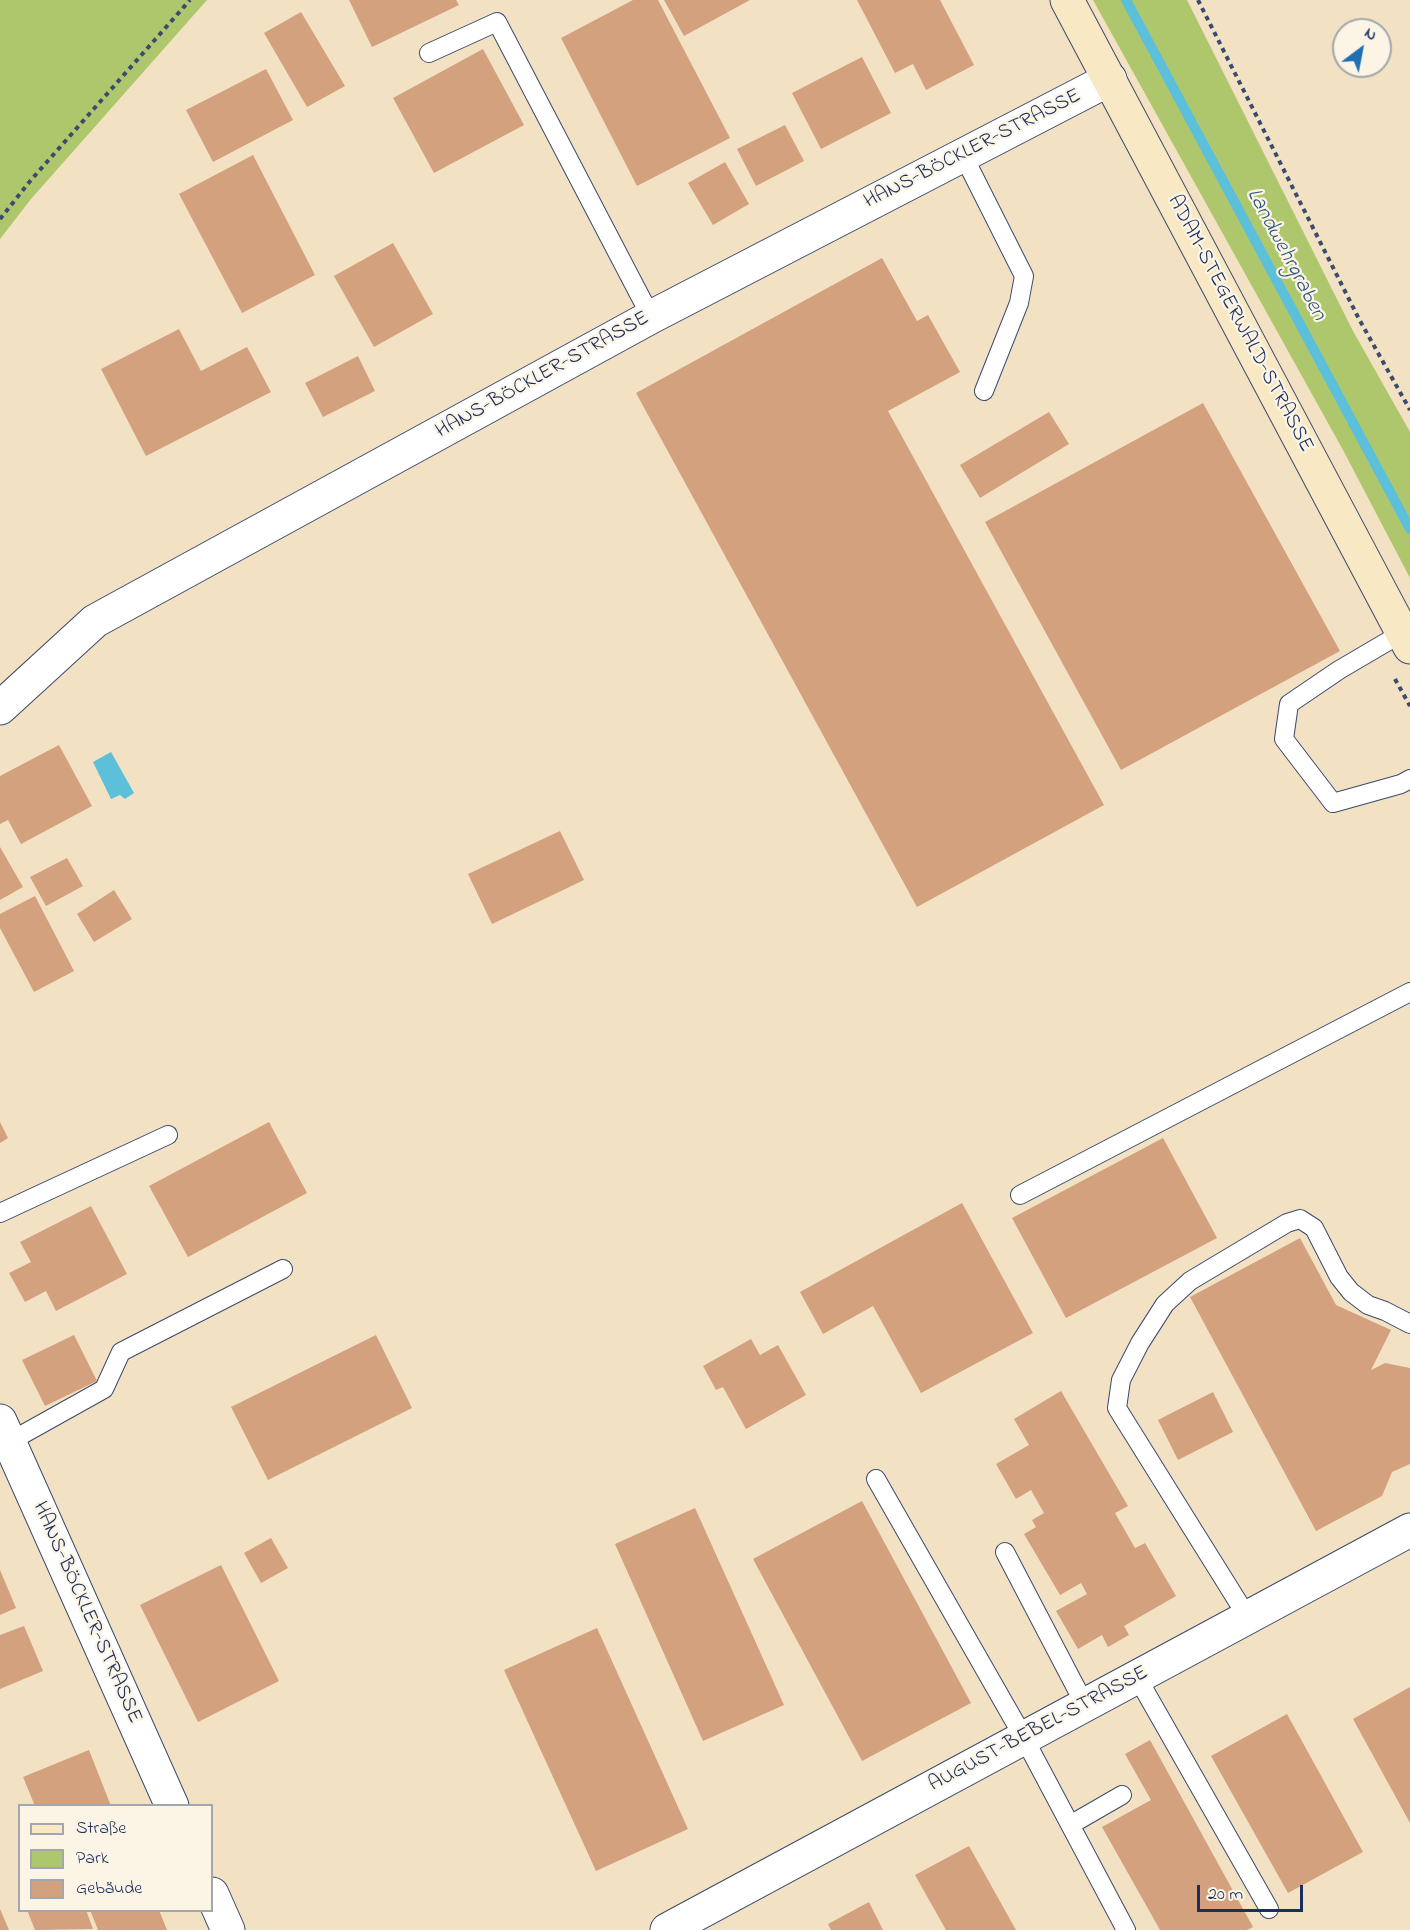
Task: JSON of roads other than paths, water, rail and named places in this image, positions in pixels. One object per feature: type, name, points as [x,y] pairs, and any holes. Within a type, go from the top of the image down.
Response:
[{"type":"main road","name":"ADAM-STEGERWALD-STRASSE","points":[[1067,0],[1406,640]]},
{"type":"street","name":"HANS-BÖCKLER-STRASSE","points":[[0,708],[95,621],[651,317],[1110,79]]},
{"type":"street","name":"HANS-BÖCKLER-STRASSE","points":[[5,1432],[171,1804]]},
{"type":"street","name":"AUGUST-BEBEL-STRASSE","points":[[667,1930],[1410,1530]]},
{"type":"street","points":[[213,1896],[228,1930]]},
{"type":"lane","points":[[429,53],[497,22],[651,317]]},
{"type":"lane","points":[[963,155],[1024,276],[1019,303],[984,391]]},
{"type":"lane","points":[[1406,640],[1339,670],[1289,704],[1284,739],[1333,803],[1401,784],[1410,779]]},
{"type":"lane","points":[[1020,1195],[1410,992]]},
{"type":"lane","points":[[0,1214],[168,1135]]},
{"type":"lane","points":[[1248,1618],[1117,1408],[1120,1380],[1140,1343],[1165,1305],[1190,1281],[1287,1223],[1300,1219],[1314,1228],[1339,1277],[1351,1292],[1368,1305],[1410,1324]]},
{"type":"lane","points":[[5,1432],[104,1389],[121,1352],[283,1269]]},
{"type":"lane","points":[[876,1479],[1024,1738],[1126,1930]]},
{"type":"lane","points":[[1005,1552],[1085,1705]]},
{"type":"lane","points":[[1137,1677],[1269,1909]]},
{"type":"lane","points":[[1070,1825],[1122,1795]]},
{"type":"water","points":[[111,752],[134,793],[125,799],[120,795],[111,799],[93,762]]},
{"type":"waterway","name":"Landwehrgraben","points":[[1126,0],[1410,529]]}]
